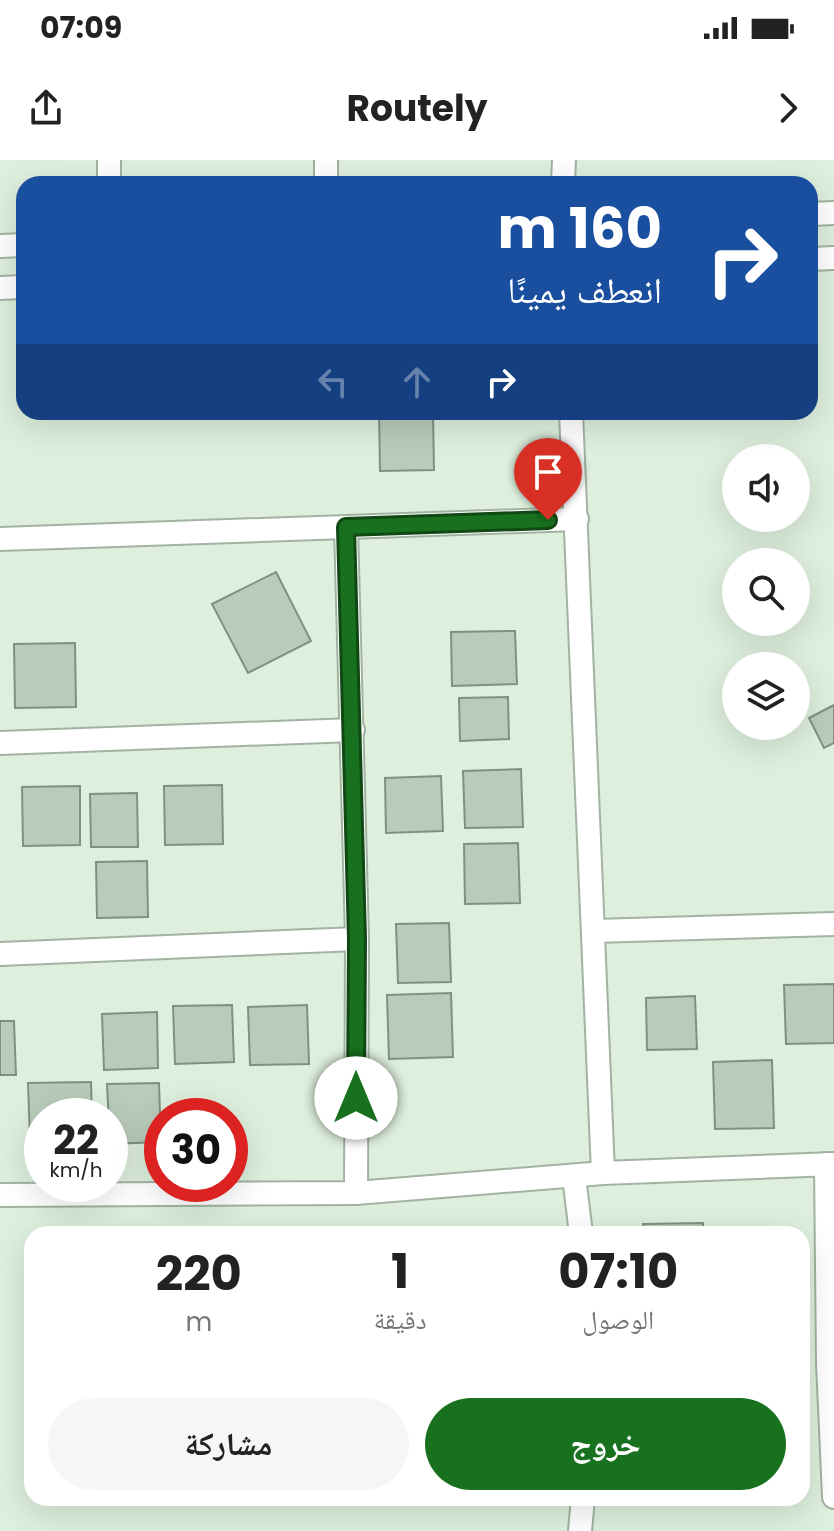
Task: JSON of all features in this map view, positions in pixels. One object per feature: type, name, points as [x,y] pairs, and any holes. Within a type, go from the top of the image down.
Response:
[{"type":"street","points":[[571,420],[603,1173]]},
{"type":"street","points":[[0,539],[577,519]]},
{"type":"street","points":[[346,527],[357,939],[356,1193]]},
{"type":"street","points":[[0,743],[353,730]]},
{"type":"street","points":[[595,931],[834,924]]},
{"type":"street","points":[[0,954],[357,939]]},
{"type":"street","points":[[0,1195],[356,1193],[603,1173],[830,1164],[828,1363],[834,1497]]},
{"type":"street","points":[[574,1176],[580,1226]]},
{"type":"street","points":[[580,1531],[582,1506]]},
{"type":"building","points":[[379,420],[433,420],[434,470],[380,471]]},
{"type":"building","points":[[276,572],[311,641],[248,673],[212,604]]},
{"type":"building","points":[[515,631],[517,684],[452,686],[451,632]]},
{"type":"building","points":[[75,643],[76,707],[15,708],[14,644]]},
{"type":"building","points":[[508,697],[509,739],[460,741],[459,698]]},
{"type":"building","points":[[834,705],[834,743],[824,748],[810,717]]},
{"type":"building","points":[[521,769],[523,827],[465,828],[463,771]]},
{"type":"building","points":[[441,776],[443,831],[386,833],[385,778]]},
{"type":"building","points":[[222,785],[223,844],[165,845],[164,786]]},
{"type":"building","points":[[80,786],[80,845],[23,846],[22,787]]},
{"type":"building","points":[[137,793],[138,847],[91,847],[90,794]]},
{"type":"building","points":[[518,843],[520,903],[465,904],[464,844]]},
{"type":"building","points":[[147,861],[148,917],[97,918],[96,862]]},
{"type":"building","points":[[449,923],[451,982],[398,983],[396,924]]},
{"type":"building","points":[[834,984],[834,1043],[786,1044],[784,985]]},
{"type":"building","points":[[451,993],[453,1057],[389,1059],[387,995]]},
{"type":"building","points":[[695,996],[697,1049],[647,1050],[646,998]]},
{"type":"building","points":[[232,1005],[234,1062],[175,1064],[173,1006]]},
{"type":"building","points":[[307,1005],[309,1064],[250,1065],[248,1007]]},
{"type":"building","points":[[157,1012],[158,1068],[104,1070],[102,1014]]},
{"type":"building","points":[[0,1021],[14,1021],[16,1075],[0,1075]]},
{"type":"building","points":[[772,1060],[774,1128],[715,1129],[713,1062]]},
{"type":"building","points":[[91,1082],[91,1098],[29,1098],[28,1083]]},
{"type":"building","points":[[159,1083],[160,1098],[144,1098],[144,1143],[128,1143],[128,1098],[108,1098],[107,1084]]},
{"type":"building","points":[[703,1223],[703,1226],[643,1226]]},
{"type":"route","points":[[356,1098],[357,939],[346,527],[548,520]]}]
